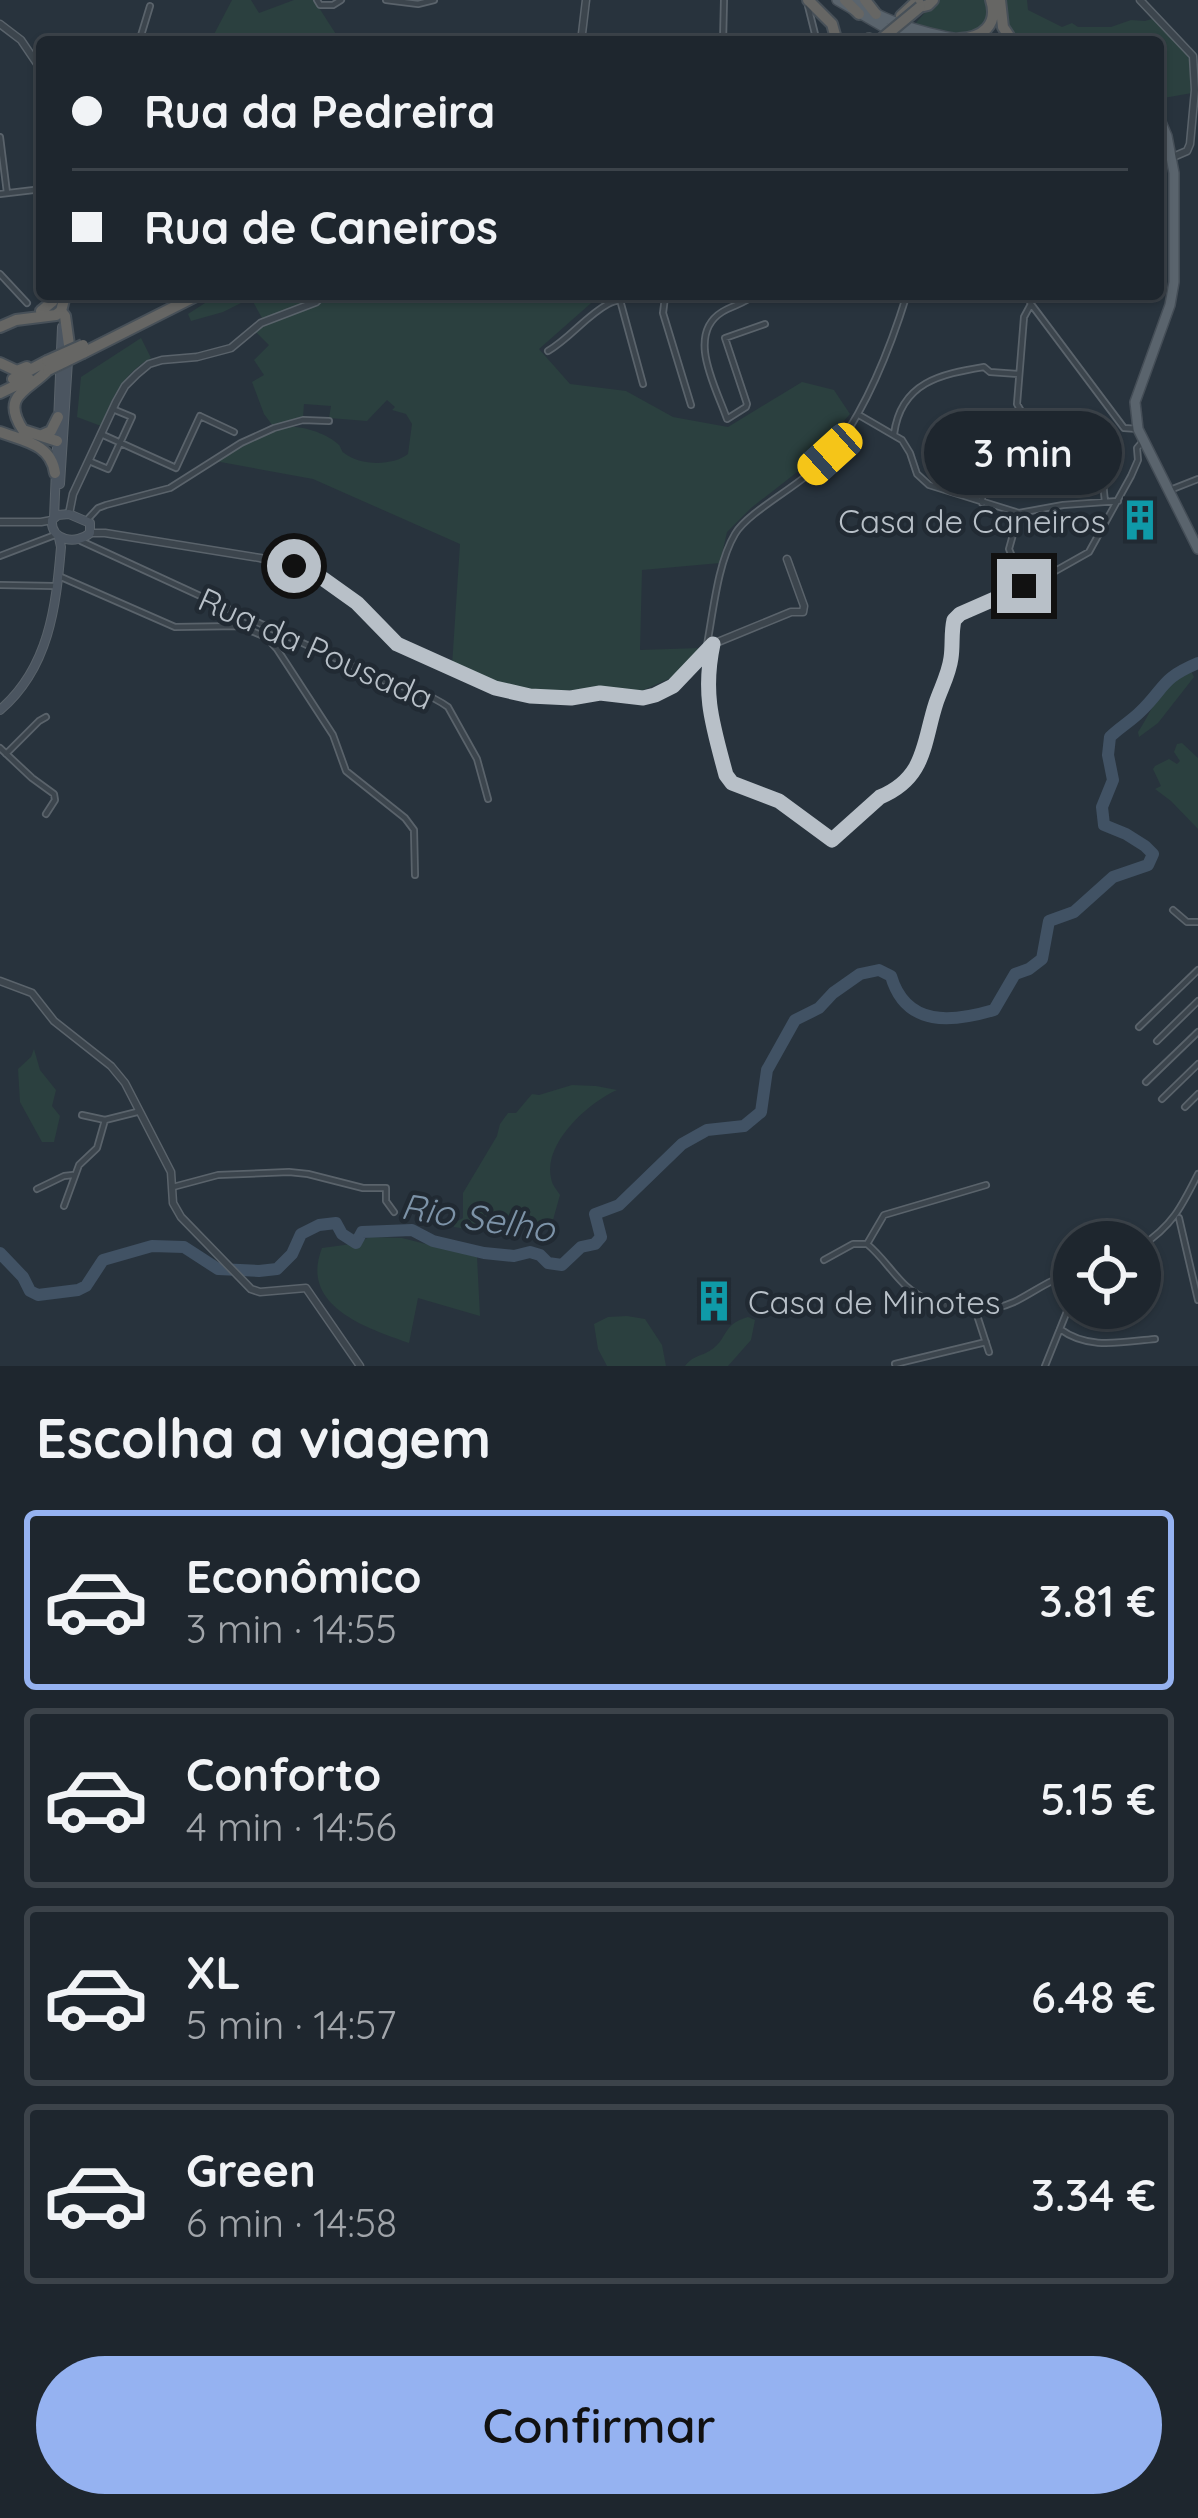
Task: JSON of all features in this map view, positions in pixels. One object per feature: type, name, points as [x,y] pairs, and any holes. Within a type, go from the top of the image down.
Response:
[{"type":"highway","points":[[808,0],[832,24],[835,36]]},
{"type":"highway","points":[[845,0],[859,14]]},
{"type":"highway","points":[[865,0],[876,14]]},
{"type":"highway","points":[[879,36],[920,2]]},
{"type":"highway","points":[[879,36],[920,2]]},
{"type":"highway","points":[[978,36],[985,32],[997,4]]},
{"type":"highway","points":[[997,4],[998,36]]},
{"type":"highway","points":[[997,4],[1008,36]]},
{"type":"highway","points":[[41,314],[55,300]]},
{"type":"highway","points":[[61,300],[61,311]]},
{"type":"highway","points":[[83,349],[173,300]]},
{"type":"highway","points":[[0,389],[187,300]]},
{"type":"highway","points":[[0,323],[9,314],[56,309],[65,316],[65,340]]},
{"type":"highway","points":[[41,314],[55,322],[65,340]]},
{"type":"highway","points":[[0,363],[17,370],[48,366]]},
{"type":"highway","points":[[48,366],[46,376],[20,392],[12,408],[20,427],[48,453],[58,471]]},
{"type":"highway","points":[[33,439],[51,431],[58,416]]},
{"type":"highway","points":[[0,432],[33,439],[61,436],[58,471]]},
{"type":"main road","points":[[845,0],[912,28],[946,36]]},
{"type":"main road","points":[[859,14],[908,36]]},
{"type":"main road","points":[[1164,131],[1172,157],[1172,293],[1135,402],[1141,435],[1198,550]]},
{"type":"main road","points":[[61,436],[58,416],[69,318],[63,300]]},
{"type":"main road","points":[[61,436],[65,340]]},
{"type":"main road","points":[[0,710],[21,688],[52,623],[58,581],[58,471]]},
{"type":"main road","points":[[56,526],[85,533]]},
{"type":"main road","points":[[56,526],[85,533]]},
{"type":"street","points":[[317,0],[320,5],[341,0]]},
{"type":"street","points":[[386,0],[418,4],[434,0]]},
{"type":"street","points":[[581,36],[586,0]]},
{"type":"street","points":[[724,0],[724,36]]},
{"type":"street","points":[[808,0],[816,36]]},
{"type":"street","points":[[1140,0],[1192,56],[1195,90],[1190,144],[1187,151],[1172,157]]},
{"type":"street","points":[[142,36],[150,6]]},
{"type":"street","points":[[0,24],[21,40],[36,61]]},
{"type":"street","points":[[0,137],[4,193],[36,190]]},
{"type":"street","points":[[1169,144],[1190,144]]},
{"type":"street","points":[[0,274],[27,303]]},
{"type":"street","points":[[0,556],[56,526],[125,386],[149,364],[222,351],[261,323],[318,300]]},
{"type":"street","points":[[548,351],[617,300]]},
{"type":"street","points":[[620,300],[643,384]]},
{"type":"street","points":[[665,300],[663,313],[691,405]]},
{"type":"street","points":[[748,300],[716,317],[704,335],[706,357],[727,419],[747,404],[725,338],[765,324]]},
{"type":"street","points":[[905,300],[859,415],[830,454],[736,532],[728,548],[709,647],[707,699],[726,775],[732,783],[779,801],[832,840],[922,762],[949,669],[952,625],[960,614],[1089,552],[1138,460],[1141,435],[1124,428],[1029,300]]},
{"type":"street","points":[[1031,304],[1024,317],[1017,404],[1041,429],[1089,445],[1099,456],[1105,501]]},
{"type":"street","points":[[894,434],[907,401],[931,378],[984,367],[990,372],[1018,374]]},
{"type":"street","points":[[89,461],[108,470],[131,417],[113,410]]},
{"type":"street","points":[[859,415],[894,434],[907,447],[921,481],[982,503],[1019,513],[1118,501]]},
{"type":"street","points":[[101,434],[176,468],[200,416],[234,432]]},
{"type":"street","points":[[329,421],[303,420],[274,428],[170,488],[98,508],[85,533],[294,566],[322,578],[357,603],[397,644],[495,688],[571,698],[600,693],[655,695],[673,686],[709,647],[790,612],[803,612],[787,560]]},
{"type":"street","points":[[982,503],[984,441]]},
{"type":"street","points":[[1168,491],[1198,479]]},
{"type":"street","points":[[1019,513],[1009,555],[1024,586]]},
{"type":"street","points":[[0,522],[56,526]]},
{"type":"street","name":"Rua da Pousada","points":[[85,533],[92,547],[387,682],[441,702],[477,758],[488,799]]},
{"type":"street","points":[[0,585],[58,581],[175,627],[239,626],[266,637],[333,735],[346,771],[414,830],[415,875]]},
{"type":"street","points":[[46,718],[3,751],[54,794],[46,814]]},
{"type":"street","points":[[1173,910],[1187,922],[1198,922]]},
{"type":"street","points":[[1139,1027],[1198,970]]},
{"type":"street","points":[[0,981],[32,993],[54,1021],[125,1083],[171,1172],[172,1204],[205,1245],[251,1289],[306,1288],[360,1366]]},
{"type":"street","points":[[1157,1041],[1198,1001]]},
{"type":"street","points":[[1146,1082],[1198,1032]]},
{"type":"street","points":[[1162,1099],[1198,1064]]},
{"type":"street","points":[[1185,1107],[1198,1094]]},
{"type":"street","points":[[82,1114],[105,1120],[141,1112]]},
{"type":"street","points":[[64,1206],[79,1165],[97,1148],[105,1120]]},
{"type":"street","points":[[172,1186],[218,1175],[308,1174],[363,1189],[386,1188],[386,1201],[394,1212]]},
{"type":"street","points":[[1161,1232],[1178,1214],[1198,1174]]},
{"type":"street","points":[[37,1189],[74,1175]]},
{"type":"street","points":[[867,1244],[884,1215],[986,1184]]},
{"type":"street","points":[[1178,1214],[1198,1300]]},
{"type":"street","points":[[824,1260],[854,1244],[867,1244],[928,1302],[975,1309],[1010,1304],[1053,1281]]},
{"type":"street","points":[[975,1309],[989,1352]]},
{"type":"street","points":[[1045,1366],[1060,1329],[1086,1342],[1155,1339]]},
{"type":"street","points":[[896,1364],[986,1342]]},
{"type":"green space","points":[[232,0],[251,0],[259,13],[294,0],[314,0],[337,36],[213,36]]},
{"type":"green space","points":[[936,0],[986,0],[988,21],[973,36],[914,25]]},
{"type":"green space","points":[[1002,0],[1027,0],[1028,10],[1062,27],[1072,23],[1111,27],[1155,18],[1189,58],[1192,93],[1164,98],[1164,36],[1017,36],[1006,20]]},
{"type":"green space","points":[[210,300],[247,300],[191,321],[188,314]]},
{"type":"green space","points":[[252,300],[595,300],[539,349],[570,384],[626,391],[673,417],[728,427],[802,382],[834,390],[850,414],[801,469],[727,532],[720,563],[642,570],[640,650],[701,648],[673,677],[639,692],[541,692],[452,666],[460,544],[313,479],[215,461],[284,427],[328,437],[344,453],[367,462],[408,454],[412,424],[406,414],[392,410],[395,407],[387,400],[367,421],[329,418],[331,406],[304,404],[303,417],[273,426],[252,382],[264,375],[254,360],[269,345],[254,330],[263,320]]},
{"type":"green space","points":[[141,338],[151,358],[120,387],[101,426],[77,417],[81,377]]},
{"type":"green space","points":[[1191,671],[1194,677],[1158,723],[1139,737],[1166,687]]},
{"type":"green space","points":[[1182,743],[1198,758],[1198,829],[1155,789],[1161,786],[1153,769],[1169,759],[1177,764],[1180,761],[1174,752]]},
{"type":"green space","points":[[34,1049],[40,1070],[56,1090],[52,1106],[60,1116],[54,1142],[42,1142],[20,1102],[18,1069]]},
{"type":"green space","points":[[572,1085],[617,1090],[570,1125],[554,1151],[551,1178],[560,1195],[553,1220],[485,1232],[454,1227],[463,1218],[463,1193],[508,1113],[516,1113],[532,1094]]},
{"type":"green space","points":[[369,1237],[402,1238],[477,1257],[480,1316],[418,1298],[409,1343],[341,1312],[320,1285],[317,1268],[322,1248]]},
{"type":"green space","points":[[627,1316],[645,1319],[662,1345],[666,1366],[607,1366],[594,1324]]},
{"type":"green space","points":[[748,1317],[755,1320],[751,1340],[728,1366],[685,1366],[716,1346],[734,1324]]},
{"type":"waterway","name":"Rio Selho","points":[[0,1253],[38,1295],[78,1290],[103,1260],[152,1246],[184,1247],[218,1269],[277,1269],[292,1254],[301,1234],[336,1223],[356,1243],[362,1232],[412,1230],[433,1241],[484,1253],[514,1256],[530,1252],[562,1265],[601,1237],[595,1214],[619,1205],[682,1144],[707,1130],[744,1126],[761,1112],[767,1070],[795,1020],[819,1008],[860,974],[879,970],[891,976],[908,1005],[933,1017],[994,1010],[1015,974],[1042,959],[1049,921],[1074,912],[1113,877],[1148,865],[1153,854],[1145,846],[1104,825],[1102,807],[1113,780],[1110,737],[1170,679],[1198,663]]},
{"type":"place","name":"Casa de Caneiros","points":[[1140,520]]},
{"type":"place","name":"Casa de Minotes","points":[[714,1301]]},
{"type":"route","points":[[294,566],[322,578],[357,603],[397,644],[495,688],[530,696],[655,695],[673,686],[713,644],[707,699],[726,775],[732,783],[779,801],[832,840],[922,762],[949,669],[954,620],[1024,586]]}]
